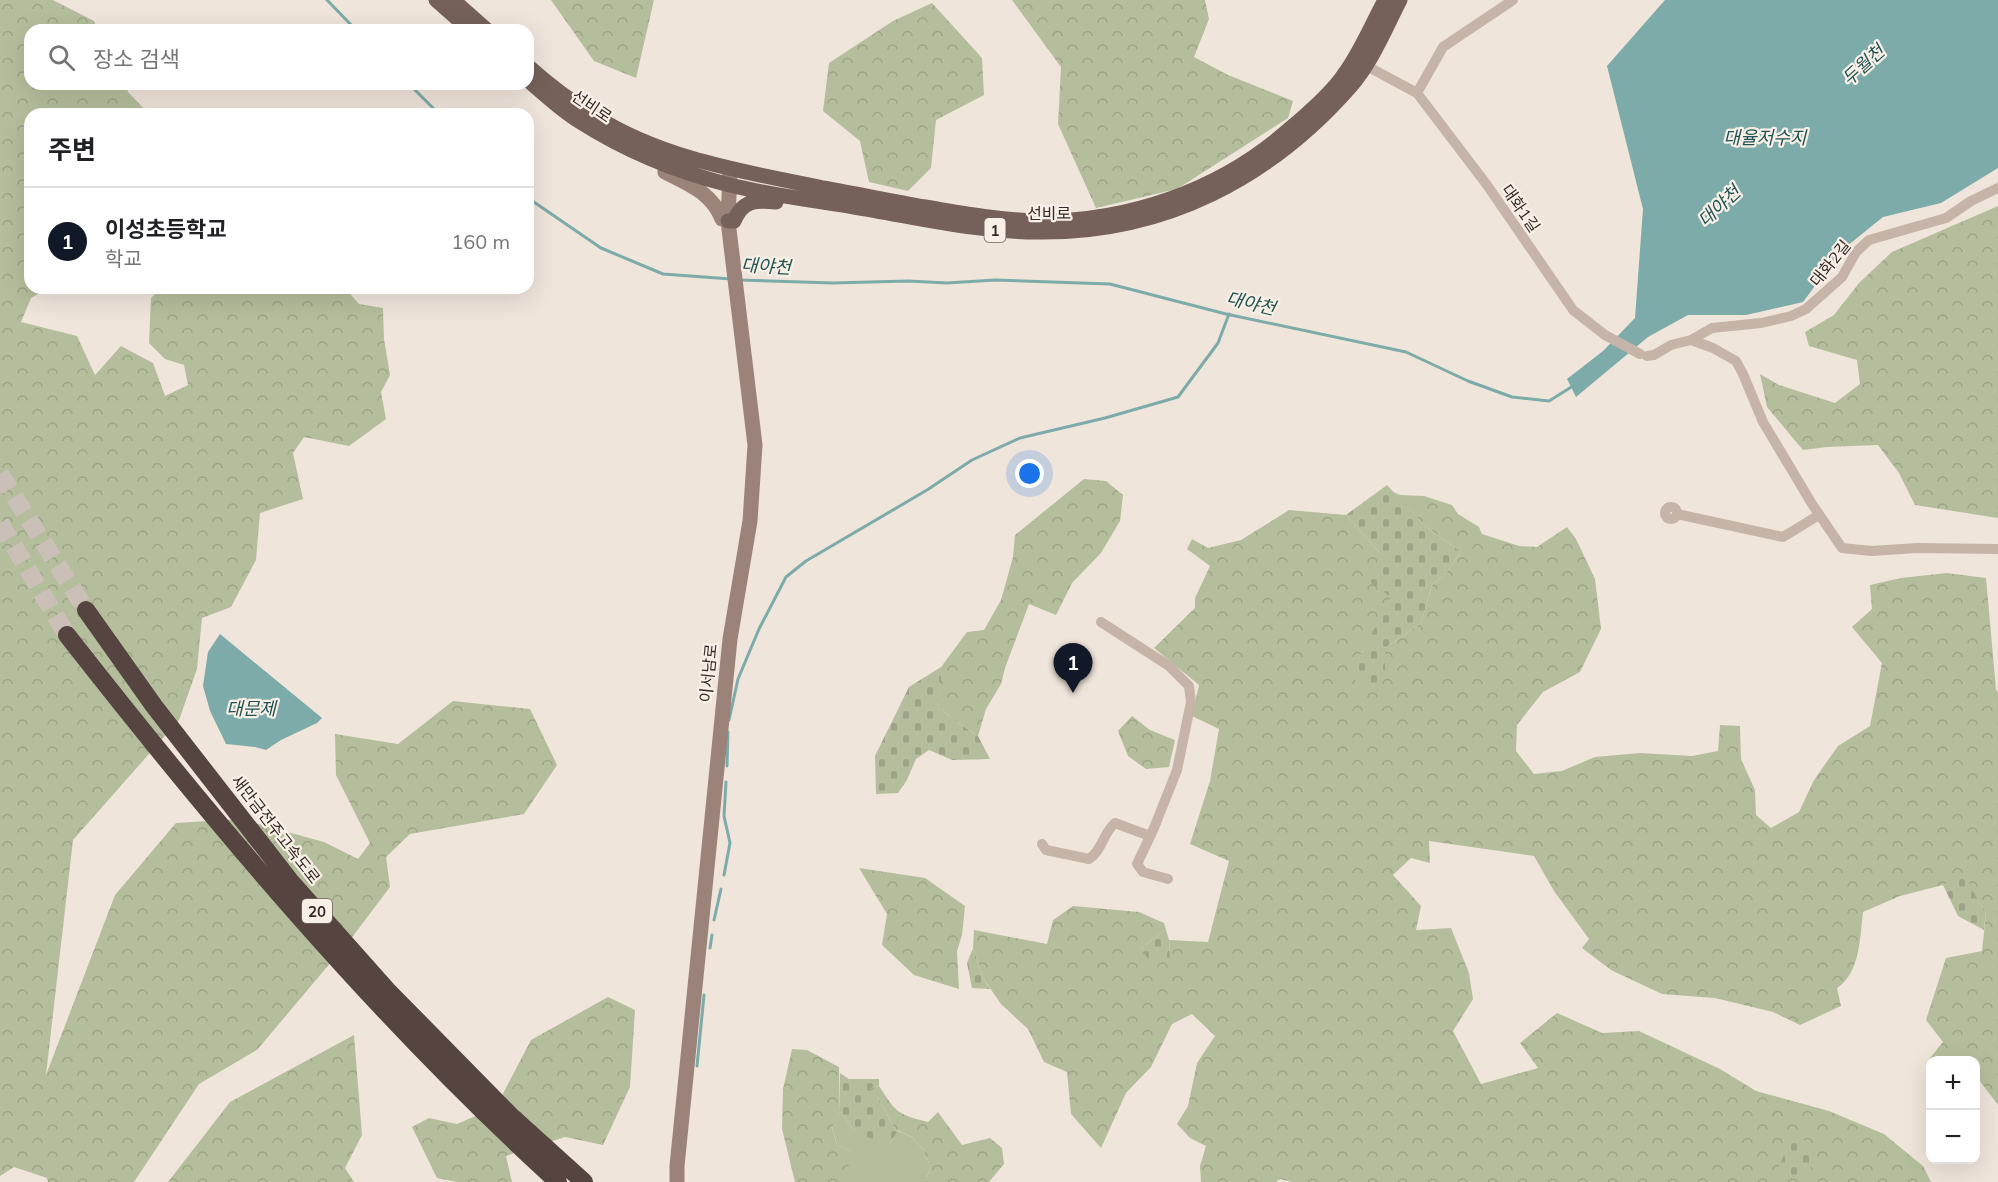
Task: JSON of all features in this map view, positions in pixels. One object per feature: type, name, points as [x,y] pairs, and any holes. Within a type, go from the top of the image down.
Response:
[{"type":"highway","name":"새만금전주고속도로","points":[[86,610],[154,706],[291,882],[387,990],[512,1117],[584,1182]]},
{"type":"highway","name":"20","points":[[67,636],[139,728],[279,894],[388,1015],[504,1133],[558,1182]]},
{"type":"main road","points":[[436,0],[463,24]]},
{"type":"main road","points":[[453,0],[480,24]]},
{"type":"main road","name":"선비로","points":[[534,86],[576,120],[608,138],[665,164],[728,185],[988,229],[1054,232],[1089,230],[1129,223],[1202,199],[1250,175],[1293,144],[1351,86],[1385,0]]},
{"type":"main road","name":"선비로","points":[[534,70],[595,116],[629,134],[663,148],[730,169],[859,195],[992,218],[1038,221],[1098,217],[1155,204],[1211,183],[1265,150],[1305,116],[1345,74],[1360,62],[1400,0]]},
{"type":"main road","points":[[665,164],[665,172],[699,189],[717,207],[722,219],[728,221],[734,221],[738,211],[747,204],[760,201],[776,202],[779,195]]},
{"type":"main road","name":"이서남로","points":[[677,1182],[716,770],[730,639],[750,521],[754,445],[728,221],[730,169]]},
{"type":"street","points":[[1417,93],[1443,47],[1513,0]]},
{"type":"street","name":"대화1길","points":[[1360,62],[1417,93],[1487,185],[1573,310],[1605,335],[1644,355]]},
{"type":"street","name":"대화2길","points":[[1644,355],[1654,354],[1671,345],[1691,340],[1713,328],[1761,322],[1806,309],[1842,277],[1856,252],[1869,240],[1946,218],[1971,201],[1998,188]]},
{"type":"street","points":[[1691,340],[1713,348],[1736,361],[1763,422],[1819,515],[1842,548],[1872,551],[1917,548],[1998,549]]},
{"type":"street","points":[[1677,514],[1783,537],[1819,515]]},
{"type":"street","points":[[1101,622],[1169,666],[1189,686],[1191,702],[1177,770],[1137,864],[1143,872],[1168,879]]},
{"type":"street","points":[[1042,844],[1046,850],[1089,859],[1096,855],[1109,828],[1115,823],[1150,836]]},
{"type":"green space","points":[[0,0],[53,0],[94,21],[95,24],[24,24],[24,90],[127,90],[143,108],[24,108],[24,294],[38,294],[31,298],[21,322],[77,336],[95,375],[121,346],[153,363],[165,396],[188,385],[184,365],[165,359],[149,343],[151,298],[155,294],[350,294],[359,304],[383,308],[384,339],[390,375],[381,392],[386,419],[349,446],[304,437],[293,453],[303,499],[260,513],[256,560],[231,607],[202,618],[197,669],[179,720],[73,840],[46,1075],[115,895],[176,823],[240,819],[324,842],[358,859],[370,843],[336,775],[335,734],[398,744],[453,701],[530,709],[557,765],[524,814],[410,834],[386,857],[390,887],[353,936],[257,1050],[199,1084],[134,1182],[48,1182],[47,1178],[14,1167],[0,1176]]},
{"type":"green space","points":[[551,0],[654,0],[636,78],[594,61]]},
{"type":"green space","points":[[1012,0],[1205,0],[1209,19],[1194,57],[1228,75],[1293,101],[1288,118],[1177,189],[1096,208],[1058,124],[1061,67]]},
{"type":"green space","points":[[932,3],[982,58],[984,95],[936,120],[931,168],[908,191],[869,182],[860,141],[823,111],[829,63],[893,21]]},
{"type":"green space","points":[[1998,206],[1998,518],[1915,505],[1899,473],[1878,445],[1803,450],[1767,407],[1760,374],[1779,385],[1835,403],[1860,384],[1857,360],[1809,346],[1805,332],[1834,315],[1859,283],[1892,252]]},
{"type":"green space","points":[[1084,479],[1106,481],[1123,495],[1120,521],[1101,553],[1072,583],[1056,615],[1029,604],[1001,684],[986,709],[978,736],[952,719],[934,701],[941,691],[941,667],[967,632],[984,630],[1001,600],[1013,557],[1015,535]]},
{"type":"green space","points":[[1387,485],[1425,526],[1461,552],[1446,573],[1432,585],[1421,623],[1385,648],[1385,677],[1373,689],[1355,682],[1358,660],[1391,597],[1370,582],[1379,552],[1346,515]]},
{"type":"green space","points":[[1393,492],[1400,495],[1424,496],[1452,505],[1458,514],[1479,527],[1482,534],[1519,546],[1537,547],[1567,527],[1576,539],[1595,579],[1601,629],[1580,672],[1543,692],[1517,725],[1516,751],[1534,774],[1562,771],[1595,757],[1640,753],[1692,756],[1718,751],[1720,725],[1740,726],[1741,759],[1755,790],[1756,815],[1771,828],[1799,812],[1814,780],[1838,746],[1870,726],[1882,663],[1852,627],[1872,609],[1870,585],[1901,578],[1947,573],[1986,578],[1998,693],[1998,1105],[1980,1081],[1980,1056],[1932,1056],[1943,1042],[1926,1020],[1946,958],[1982,951],[1986,913],[1964,877],[1900,896],[1863,912],[1860,944],[1855,964],[1845,981],[1837,988],[1841,1006],[1800,1025],[1773,1012],[1715,998],[1662,994],[1611,970],[1582,948],[1589,939],[1554,891],[1534,856],[1429,841],[1430,863],[1411,858],[1393,875],[1421,906],[1416,930],[1451,928],[1469,973],[1473,999],[1453,1031],[1481,1084],[1538,1068],[1520,1043],[1557,1013],[1602,1033],[1639,1031],[1720,1069],[1756,1091],[1829,1111],[1884,1134],[1923,1166],[1931,1182],[1292,1182],[1280,1179],[1276,1182],[1201,1182],[1200,1166],[1206,1146],[1190,1138],[1177,1124],[1188,1106],[1197,1063],[1215,1036],[1192,1014],[1172,1024],[1151,1067],[1126,1093],[1101,1148],[1071,1114],[1067,1072],[1044,1062],[1028,1029],[1001,1004],[983,978],[973,948],[974,930],[1047,944],[1053,920],[1073,906],[1139,912],[1164,923],[1166,930],[1140,949],[1170,957],[1169,940],[1208,942],[1229,861],[1190,844],[1210,781],[1219,729],[1192,716],[1199,685],[1154,648],[1195,608],[1195,598],[1210,566],[1187,549],[1192,539],[1208,548],[1241,540],[1289,510],[1346,515],[1379,552],[1392,597],[1358,660],[1385,677],[1385,648],[1421,623],[1432,585],[1446,573],[1461,552],[1425,526]]},
{"type":"green space","points":[[941,667],[941,691],[935,702],[952,719],[978,736],[990,759],[952,760],[929,750],[916,759],[907,780],[898,793],[876,794],[875,756],[909,687]]},
{"type":"green space","points":[[1132,716],[1150,730],[1175,740],[1169,767],[1146,769],[1128,756],[1118,731]]},
{"type":"green space","points":[[859,868],[925,878],[965,906],[962,935],[957,951],[959,989],[914,975],[882,945],[887,914]]},
{"type":"green space","points":[[1964,876],[1986,913],[1984,930],[1958,916],[1943,885]]},
{"type":"green space","points":[[1166,930],[1170,957],[1153,964],[1140,949]]},
{"type":"green space","points":[[973,948],[983,978],[990,989],[972,988],[967,963]]},
{"type":"green space","points":[[608,997],[635,1010],[630,1087],[603,1145],[565,1137],[506,1156],[512,1182],[457,1182],[437,1178],[412,1127],[429,1118],[457,1124],[496,1107],[531,1040]]},
{"type":"green space","points":[[354,1035],[362,1135],[345,1168],[354,1182],[168,1182],[230,1102]]},
{"type":"green space","points":[[792,1049],[807,1050],[839,1067],[840,1112],[832,1127],[837,1145],[851,1151],[856,1159],[843,1171],[843,1182],[795,1182],[782,1129],[783,1089]]},
{"type":"green space","points":[[840,1073],[849,1079],[879,1079],[879,1086],[871,1088],[898,1131],[890,1143],[880,1143],[855,1131],[840,1112]]},
{"type":"green space","points":[[879,1086],[894,1107],[909,1117],[928,1122],[938,1112],[962,1145],[990,1138],[1002,1148],[1004,1164],[989,1182],[926,1182],[930,1166],[923,1149],[912,1137],[895,1129],[870,1088]]},
{"type":"green space","points":[[840,1112],[855,1131],[890,1143],[898,1131],[912,1137],[923,1149],[930,1166],[926,1182],[843,1182],[843,1171],[851,1151],[837,1145],[832,1126]]},
{"type":"green space","points":[[1797,1138],[1810,1142],[1817,1164],[1789,1179],[1777,1171],[1786,1150]]},
{"type":"water","name":"대율저수지","points":[[1665,0],[1998,0],[1998,168],[1941,203],[1883,217],[1841,251],[1803,302],[1746,315],[1688,315],[1648,337],[1576,397],[1567,379],[1603,351],[1635,318],[1643,209],[1607,66]]},
{"type":"water","name":"대문제","points":[[220,634],[322,718],[317,723],[281,740],[266,750],[226,744],[210,711],[203,686],[208,652]]},
{"type":"waterway","name":"대야천","points":[[327,0],[350,24]]},
{"type":"waterway","name":"대야천","points":[[415,90],[433,108]]},
{"type":"waterway","name":"대야천","points":[[534,202],[601,248],[663,274],[731,279]]},
{"type":"waterway","name":"대야천","points":[[740,280],[833,283],[908,281],[947,283],[995,280],[1110,284],[1226,314],[1406,352],[1468,381],[1512,397],[1549,401],[1573,386]]},
{"type":"waterway","points":[[729,720],[738,679],[759,629],[786,577],[806,561],[927,490],[972,460],[1020,438],[1105,418],[1178,397],[1218,343],[1229,314]]},
{"type":"waterway","points":[[727,766],[728,732]]},
{"type":"waterway","points":[[724,875],[730,843],[724,816],[726,782]]},
{"type":"waterway","points":[[714,920],[721,889]]},
{"type":"waterway","points":[[710,948],[712,935]]},
{"type":"waterway","points":[[697,1066],[704,995]]},
{"type":"tunnel","points":[[0,474],[86,610]]},
{"type":"tunnel","points":[[0,523],[67,635]]},
{"type":"place","name":"이성초등학교","points":[[1073,693]]},
{"type":"water label","name":"두월천","points":[[1863,65]]}]
